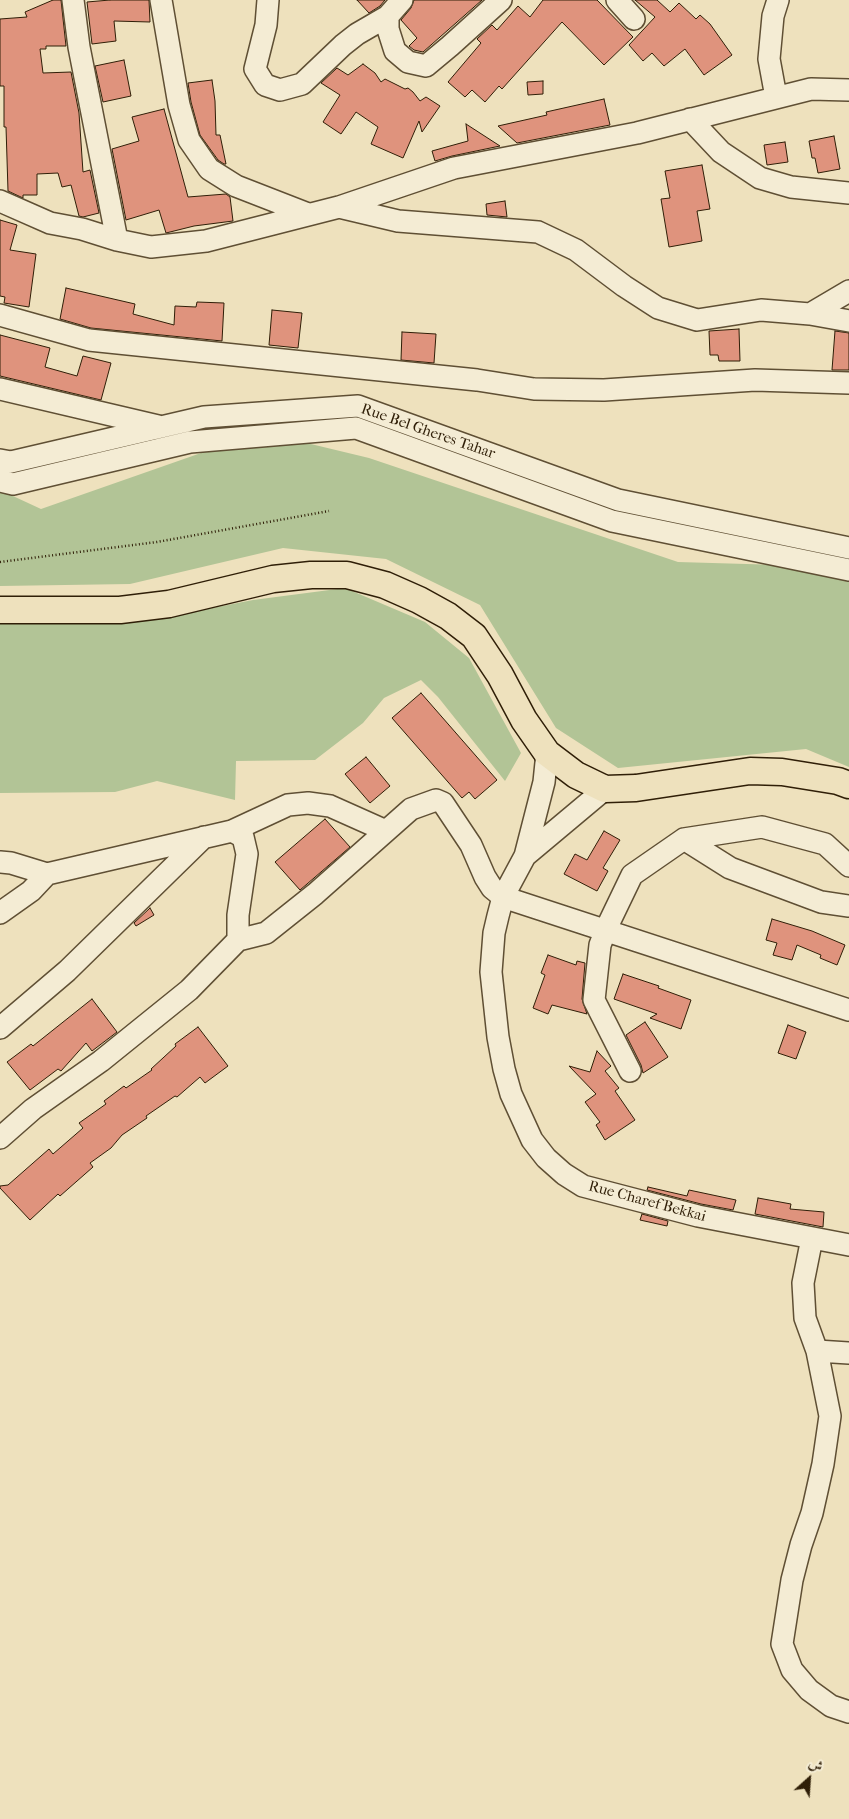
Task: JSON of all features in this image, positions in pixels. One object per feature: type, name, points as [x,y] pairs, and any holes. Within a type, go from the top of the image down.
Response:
[{"type":"main road","points":[[0,610],[120,610],[170,604],[273,579],[347,575],[385,584],[419,600],[448,616],[474,636],[500,675],[524,720],[547,753],[576,775],[605,789],[636,788],[750,772],[782,772],[838,781],[849,785]]},
{"type":"street","points":[[72,0],[79,47],[117,240]]},
{"type":"street","points":[[161,0],[179,105],[189,140],[209,169],[236,186],[308,214]]},
{"type":"street","points":[[268,0],[266,25],[256,70],[265,85],[280,90],[302,84],[357,34],[393,15],[396,51],[408,62],[426,66],[501,0]]},
{"type":"street","points":[[617,0],[634,19]]},
{"type":"street","points":[[776,97],[769,59],[773,16],[778,0]]},
{"type":"street","points":[[0,201],[50,223],[82,229],[117,240],[151,247],[206,241],[338,207],[454,168],[636,132],[811,89],[849,90]]},
{"type":"street","points":[[690,119],[721,152],[760,178],[791,187],[849,193]]},
{"type":"street","points":[[338,207],[398,222],[538,232],[576,250],[624,286],[658,308],[696,320],[761,310],[810,314],[849,320]]},
{"type":"street","points":[[810,314],[849,291]]},
{"type":"street","points":[[0,315],[89,340],[477,380],[534,389],[604,390],[755,380],[849,383]]},
{"type":"street","points":[[0,389],[163,427],[190,442]]},
{"type":"street","name":"Rue Bel Gheres Tahar","points":[[0,460],[11,462],[204,417],[358,406],[618,500],[849,548]]},
{"type":"street","name":"Rue Bel Gheres Tahar","points":[[0,481],[13,484],[190,442],[356,428],[612,520],[849,570]]},
{"type":"street","points":[[530,846],[544,782],[547,753]]},
{"type":"street","name":"Rue Charef Bekkai","points":[[605,789],[530,846],[503,897],[494,933],[491,972],[498,1036],[504,1069],[511,1094],[532,1140],[546,1158],[564,1174],[583,1186],[698,1216],[849,1245]]},
{"type":"street","points":[[0,1138],[33,1109],[101,1061],[189,990],[238,940],[266,933],[315,894],[411,809],[436,800],[443,803],[471,845],[492,888],[503,897],[606,929],[849,1010]]},
{"type":"street","points":[[0,862],[11,863],[46,874],[232,831],[288,805],[308,803],[330,806],[386,831]]},
{"type":"street","points":[[630,1071],[594,1000],[600,946],[606,929],[632,875],[684,838],[762,827],[825,844],[849,866]]},
{"type":"street","points":[[232,831],[243,837],[247,854],[238,915],[238,940]]},
{"type":"street","points":[[0,1028],[67,971],[205,836]]},
{"type":"street","points":[[684,838],[730,868],[821,902],[849,906]]},
{"type":"street","points":[[0,913],[31,891],[46,874]]},
{"type":"street","points":[[812,1238],[803,1283],[805,1318],[818,1351],[830,1416],[823,1464],[812,1513],[792,1580],[782,1644],[792,1670],[809,1690],[831,1706],[849,1712]]},
{"type":"street","points":[[818,1351],[849,1353]]},
{"type":"path","points":[[0,562],[157,542],[329,510]]},
{"type":"green space","points":[[261,432],[369,458],[678,562],[849,567],[849,767],[806,749],[618,768],[556,728],[480,605],[386,559],[283,548],[130,584],[0,586],[0,490],[41,509]]},
{"type":"green space","points":[[345,588],[425,622],[469,658],[521,753],[505,781],[438,697],[421,680],[384,698],[363,723],[315,760],[236,761],[235,800],[157,781],[115,792],[0,793],[0,622],[146,621],[253,600]]},
{"type":"building","points":[[53,0],[61,0],[66,46],[46,46],[46,49],[40,49],[43,73],[71,72],[79,113],[83,172],[90,170],[99,213],[83,217],[79,216],[71,185],[62,187],[58,173],[37,174],[37,195],[23,195],[23,198],[8,191],[6,127],[4,127],[4,86],[0,86],[0,19],[27,17],[25,12]]},
{"type":"building","points":[[149,0],[150,22],[114,21],[116,41],[92,44],[87,2]]},
{"type":"building","points":[[357,0],[385,0],[380,6],[369,13]]},
{"type":"building","points":[[414,0],[482,0],[423,52],[414,50],[409,46],[417,38],[401,20],[411,8]]},
{"type":"building","points":[[543,0],[597,0],[633,37],[604,65],[562,22],[502,89],[499,86],[485,102],[472,90],[465,97],[448,82],[481,43],[477,39],[492,25],[497,30],[518,6],[530,17]]},
{"type":"building","points":[[635,0],[657,0],[670,12],[679,3],[696,19],[700,15],[710,24],[732,55],[704,75],[685,49],[664,66],[652,53],[643,61],[629,45],[655,17]]},
{"type":"building","points":[[124,60],[131,96],[103,102],[95,66]]},
{"type":"building","points":[[363,64],[375,73],[381,82],[385,79],[405,89],[408,88],[420,101],[426,97],[440,106],[422,132],[419,121],[403,158],[371,144],[378,127],[356,112],[341,134],[323,122],[340,95],[321,83],[337,68],[348,75]]},
{"type":"building","points":[[212,80],[216,135],[220,135],[226,164],[218,160],[200,135],[191,102],[188,83]]},
{"type":"building","points":[[543,81],[543,94],[528,95],[527,82]]},
{"type":"building","points":[[604,99],[610,125],[517,143],[498,126],[547,115],[546,112]]},
{"type":"building","points":[[164,109],[188,197],[226,194],[230,197],[233,221],[194,226],[166,233],[159,210],[126,220],[112,149],[139,141],[132,117]]},
{"type":"building","points":[[466,124],[500,146],[435,161],[432,151],[468,141]]},
{"type":"building","points":[[834,136],[840,169],[818,173],[815,158],[812,158],[809,141]]},
{"type":"building","points":[[785,142],[788,162],[767,165],[764,145]]},
{"type":"building","points":[[702,165],[710,209],[697,211],[702,241],[669,247],[661,199],[670,198],[665,171]]},
{"type":"building","points":[[505,201],[507,217],[487,215],[486,204]]},
{"type":"building","points":[[0,220],[17,225],[10,250],[36,254],[29,307],[4,303],[5,297],[0,296]]},
{"type":"building","points":[[66,288],[135,304],[133,314],[174,325],[175,306],[196,307],[197,302],[224,303],[222,341],[91,328],[60,319]]},
{"type":"building","points":[[272,310],[302,313],[298,348],[269,345]]},
{"type":"building","points":[[739,329],[740,361],[719,361],[718,355],[710,355],[709,331]]},
{"type":"building","points":[[835,331],[849,333],[849,370],[832,370]]},
{"type":"building","points":[[402,332],[436,334],[434,363],[401,360]]},
{"type":"building","points":[[0,335],[50,348],[45,367],[77,376],[83,356],[111,363],[101,400],[0,376]]},
{"type":"building","points":[[421,693],[497,780],[475,799],[469,792],[462,798],[392,718]]},
{"type":"building","points":[[366,757],[390,786],[370,803],[345,774]]},
{"type":"building","points":[[325,819],[350,847],[300,890],[275,862]]},
{"type":"building","points":[[604,831],[620,840],[603,868],[608,871],[597,891],[564,874],[575,854],[587,860]]},
{"type":"building","points":[[150,908],[154,915],[136,926],[134,923]]},
{"type":"building","points":[[772,919],[812,931],[845,945],[837,965],[820,958],[821,955],[797,945],[792,960],[773,955],[777,943],[766,940]]},
{"type":"building","points":[[548,955],[576,965],[577,961],[585,963],[582,999],[587,1014],[552,1005],[548,1014],[533,1008],[545,975],[541,973]]},
{"type":"building","points":[[623,974],[659,986],[658,988],[691,1000],[681,1029],[650,1018],[657,1014],[614,999]]},
{"type":"building","points":[[92,999],[117,1032],[92,1051],[86,1043],[61,1071],[58,1069],[30,1090],[7,1062],[31,1044],[33,1046]]},
{"type":"building","points":[[645,1022],[668,1057],[643,1073],[626,1035]]},
{"type":"building","points":[[788,1025],[806,1032],[796,1059],[778,1053]]},
{"type":"building","points":[[198,1027],[228,1066],[205,1083],[200,1077],[177,1097],[175,1096],[146,1116],[147,1118],[122,1135],[111,1148],[90,1163],[93,1167],[60,1196],[58,1194],[30,1220],[0,1186],[8,1185],[49,1149],[53,1154],[83,1128],[79,1123],[106,1104],[104,1101],[124,1086],[126,1088],[152,1070],[176,1046],[175,1044]]},
{"type":"building","points":[[597,1051],[611,1066],[605,1071],[619,1088],[615,1091],[635,1120],[605,1140],[596,1125],[600,1122],[585,1102],[596,1094],[569,1066],[590,1072]]},
{"type":"building","points":[[648,1187],[687,1196],[689,1190],[736,1200],[733,1210],[647,1190]]},
{"type":"building","points":[[758,1198],[791,1204],[790,1209],[824,1212],[823,1227],[755,1214]]},
{"type":"building","points":[[642,1214],[668,1221],[667,1226],[640,1220]]}]
